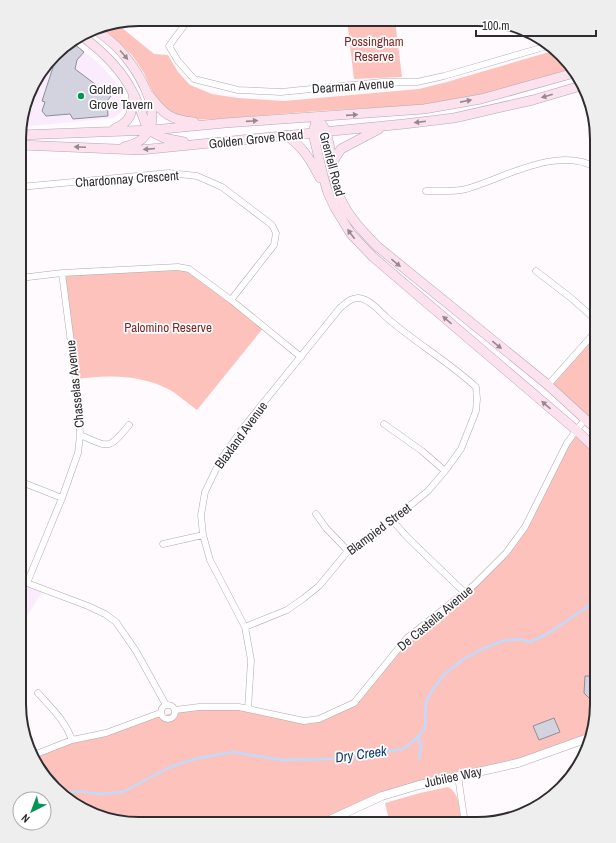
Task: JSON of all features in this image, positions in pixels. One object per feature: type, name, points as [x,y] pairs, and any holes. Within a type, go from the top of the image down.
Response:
[{"type":"main road","points":[[100,33],[116,46],[125,56],[135,69],[148,94],[158,107],[168,116],[182,121],[213,124]]},
{"type":"main road","points":[[86,39],[117,68],[125,78],[134,94],[148,130],[170,140],[216,143]]},
{"type":"main road","name":"Golden Grove Road","points":[[26,135],[148,130],[424,109],[481,98],[570,74]]},
{"type":"main road","name":"Golden Grove Road","points":[[26,145],[140,150],[384,126],[454,118],[533,100],[577,87]]},
{"type":"main road","points":[[107,131],[127,122],[131,112],[134,94]]},
{"type":"main road","points":[[119,149],[144,138],[153,120],[148,94]]},
{"type":"main road","name":"Grenfell Road","points":[[317,117],[326,132],[337,190],[343,204],[353,220],[378,247],[548,385],[590,424]]},
{"type":"main road","name":"Grenfell Road","points":[[317,117],[313,133],[323,176],[328,193],[347,229],[368,253],[590,443]]},
{"type":"main road","points":[[332,163],[341,148],[384,126]]},
{"type":"main road","points":[[286,135],[297,143],[305,152],[328,193]]},
{"type":"street","name":"Dearman Avenue","points":[[183,26],[168,46],[194,79],[238,90],[281,92],[382,82],[417,82],[444,76],[543,47]]},
{"type":"street","points":[[426,191],[465,190],[522,169],[553,161],[575,160],[590,165]]},
{"type":"street","name":"Chardonnay Crescent","points":[[26,186],[169,173],[197,176],[222,187],[272,225],[276,233],[274,245],[231,300]]},
{"type":"street","points":[[26,277],[62,273],[178,267],[188,269],[231,300],[301,357]]},
{"type":"street","points":[[536,271],[590,314]]},
{"type":"street","name":"Chasselas Avenue","points":[[27,583],[62,498],[78,453],[80,435],[79,405],[62,273]]},
{"type":"street","name":"Blaxland Avenue","points":[[248,709],[251,660],[245,627],[210,560],[203,535],[201,515],[205,492],[221,459],[243,428],[340,308],[351,299],[359,298],[371,303],[404,333],[465,377],[476,387],[477,399]]},
{"type":"street","points":[[548,385],[590,338]]},
{"type":"street","name":"Blampied Street","points":[[245,627],[287,610],[304,598],[319,586],[348,550],[392,520],[428,491],[461,449],[476,411],[477,399]]},
{"type":"street","name":"De Castella Avenue","points":[[175,710],[219,706],[239,707],[304,721],[319,719],[354,703],[407,638],[465,592],[488,572],[506,553],[525,527],[542,496],[561,454],[576,430],[585,419]]},
{"type":"street","points":[[384,424],[422,451],[445,471]]},
{"type":"street","points":[[80,435],[105,445],[115,442],[129,425]]},
{"type":"street","points":[[26,484],[62,498]]},
{"type":"street","points":[[316,514],[326,528],[348,550]]},
{"type":"street","points":[[392,520],[407,537],[465,592]]},
{"type":"street","points":[[164,544],[203,535]]},
{"type":"street","points":[[27,583],[88,606],[105,614],[116,622],[136,651],[166,705],[170,705],[175,710],[174,718],[168,720],[163,718],[160,713]]},
{"type":"street","points":[[38,694],[62,719],[72,740]]},
{"type":"street","points":[[160,713],[162,707],[166,705]]},
{"type":"street","points":[[38,753],[72,740],[106,733],[160,713]]},
{"type":"street","name":"Jubilee Way","points":[[336,817],[382,796],[419,785],[518,763],[584,739]]},
{"type":"street","points":[[458,776],[464,817]]},
{"type":"shaded area","points":[[76,45],[101,65],[117,84],[123,103],[123,110],[114,118],[27,126],[32,103],[41,82],[54,64]]},
{"type":"shaded area","points":[[26,583],[44,589],[26,618]]},
{"type":"green space","name":"Possingham Reserve","points":[[348,26],[396,26],[402,77],[354,79]]},
{"type":"green space","points":[[121,27],[154,54],[168,55],[178,72],[190,85],[212,94],[238,98],[284,101],[419,89],[549,52],[568,71],[479,95],[425,105],[183,120],[158,104],[144,73],[132,55],[106,31]]},
{"type":"green space","name":"Palomino Reserve","points":[[189,269],[264,327],[197,410],[170,390],[136,378],[100,377],[76,379],[62,273]]},
{"type":"green space","points":[[590,338],[590,424],[548,385]]},
{"type":"green space","points":[[576,430],[590,443],[590,712],[584,738],[518,763],[382,796],[336,817],[139,817],[117,815],[89,805],[64,789],[45,767],[38,754],[72,740],[176,712],[239,707],[304,721],[332,714],[354,703],[396,651],[491,569],[525,527]]},
{"type":"green space","points":[[448,787],[457,798],[460,817],[388,817],[385,803]]},
{"type":"building","points":[[76,45],[84,52],[77,60],[75,69],[111,96],[107,101],[108,116],[73,119],[70,114],[46,116],[42,111],[45,102],[42,101],[54,64]]},
{"type":"building","points":[[585,676],[590,676],[590,699],[584,693]]},
{"type":"building","points":[[554,718],[560,732],[539,740],[533,726]]},
{"type":"waterway","name":"Dry Creek","points":[[69,793],[77,791],[100,794],[123,792],[172,766],[199,758],[233,752],[282,760],[328,759],[403,749],[418,737],[425,728],[426,702],[433,689],[444,675],[462,660],[482,649],[502,641],[518,639],[530,642],[547,634],[590,604]]},
{"type":"waterway","points":[[418,737],[421,745],[419,759]]},
{"type":"place","name":"Golden Grove Tavern","points":[[81,96]]}]
